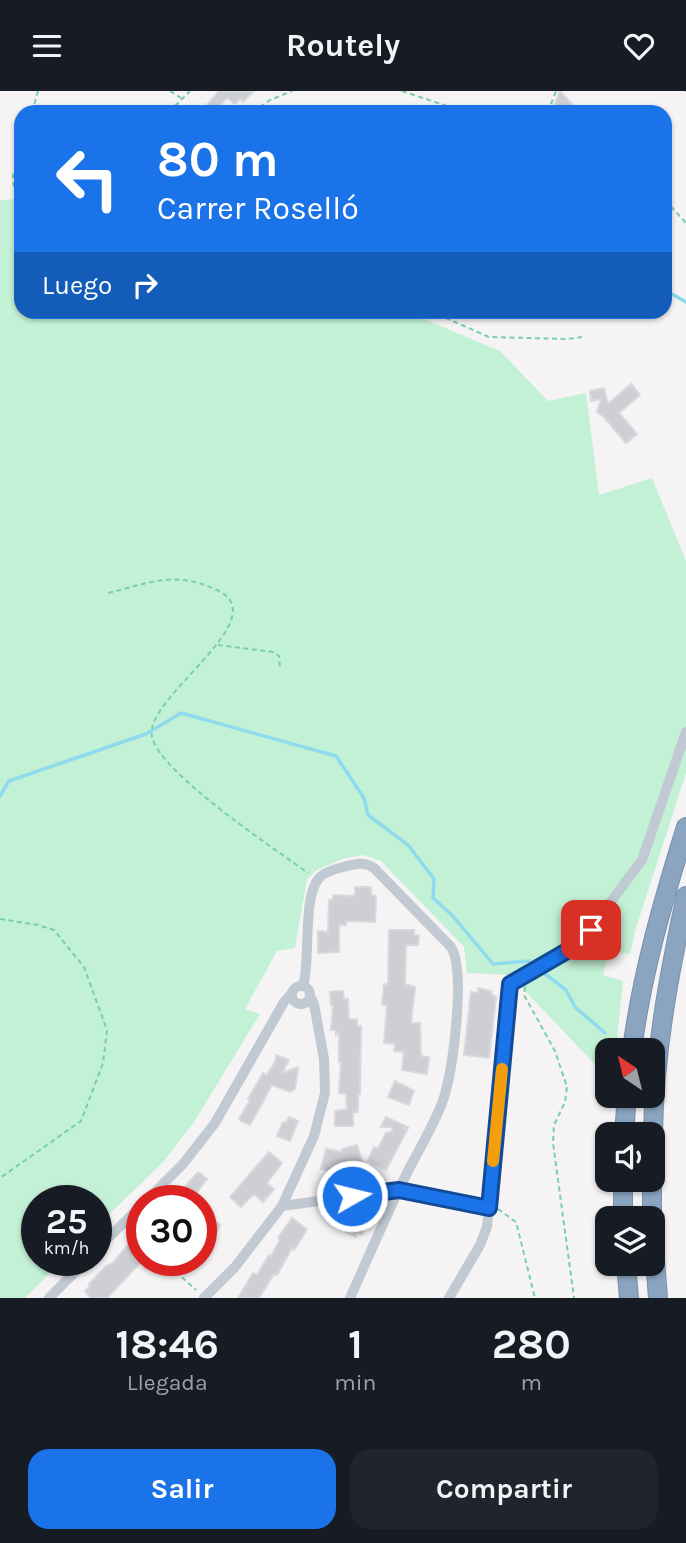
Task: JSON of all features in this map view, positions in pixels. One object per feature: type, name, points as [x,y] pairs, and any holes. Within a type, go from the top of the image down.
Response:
[{"type":"highway","points":[[634,1038],[646,969],[686,827]]},
{"type":"highway","points":[[667,888],[686,850]]},
{"type":"highway","points":[[653,1122],[653,1085],[672,961],[686,896]]},
{"type":"highway","points":[[627,1276],[629,1298]]},
{"type":"highway","points":[[656,1276],[658,1298]]},
{"type":"street","points":[[449,1298],[484,1236],[510,984],[579,944],[642,860],[686,732]]},
{"type":"street","points":[[303,986],[307,967],[307,930],[314,886],[321,875],[339,867],[360,863],[368,864],[451,947],[456,958],[454,1039],[444,1097],[350,1298]]},
{"type":"street","points":[[162,1185],[183,1164],[215,1123],[284,1002],[297,986],[307,988],[303,1001],[274,1022]]},
{"type":"street","points":[[200,1294],[235,1267],[282,1206],[314,1136],[324,1093],[324,1059],[314,1004],[292,998],[292,993]]},
{"type":"street","points":[[282,1206],[399,1190],[489,1205]]},
{"type":"street","points":[[112,1234],[126,1220]]},
{"type":"street","points":[[49,1298],[71,1276]]},
{"type":"path","points":[[170,91],[183,98]]},
{"type":"path","points":[[176,105],[190,91]]},
{"type":"path","points":[[263,105],[292,91]]},
{"type":"path","points":[[402,91],[445,105]]},
{"type":"path","points":[[672,208],[686,223]]},
{"type":"path","points":[[448,319],[489,337],[582,337]]},
{"type":"path","points":[[108,593],[174,577],[199,582],[223,593],[227,598],[232,608],[231,623],[216,645],[167,699],[152,726],[153,740],[165,760],[187,782],[317,880]]},
{"type":"path","points":[[216,645],[273,652],[279,656],[281,669]]},
{"type":"path","points":[[0,919],[54,930],[84,967],[107,1030],[103,1063],[81,1121],[0,1178]]},
{"type":"path","points":[[526,974],[524,995],[555,1051],[567,1087],[565,1102],[554,1125],[553,1143],[574,1298]]},
{"type":"path","points":[[489,1205],[516,1222],[536,1298]]},
{"type":"path","points":[[123,1223],[126,1226]]},
{"type":"path","points":[[180,1276],[200,1294]]},
{"type":"green space","points":[[14,199],[14,319],[424,319],[500,351],[548,401],[586,393],[599,495],[652,478],[686,561],[686,773],[630,954],[608,951],[603,975],[623,981],[617,1038],[595,1038],[595,1064],[510,975],[467,973],[464,947],[381,861],[363,855],[342,859],[317,870],[307,879],[295,948],[277,951],[245,1009],[260,1014],[194,1122],[163,1162],[139,1185],[126,1185],[126,1198],[112,1211],[112,1185],[21,1185],[21,1276],[47,1276],[25,1298],[0,1298],[0,200]]},
{"type":"building","points":[[219,91],[254,91],[243,102],[240,99],[235,104],[227,98],[220,105],[207,105]]},
{"type":"building","points":[[560,91],[573,105],[555,105]]},
{"type":"building","points":[[631,384],[640,395],[619,413],[637,434],[626,443],[597,412],[601,399],[591,401],[590,391],[604,388],[608,404]]},
{"type":"building","points":[[355,887],[371,887],[371,895],[376,896],[375,922],[346,921],[346,925],[339,925],[339,952],[318,953],[318,931],[328,932],[329,900],[333,900],[333,895],[355,896]]},
{"type":"building","points":[[389,930],[414,930],[414,935],[419,935],[418,945],[406,945],[405,984],[415,987],[411,1023],[420,1023],[421,1056],[429,1057],[427,1074],[402,1070],[404,1052],[394,1051],[395,1044],[384,1043],[387,1005],[382,1005],[384,984],[388,985]]},
{"type":"building","points":[[478,988],[491,991],[496,997],[489,1058],[464,1055],[471,992],[478,993]]},
{"type":"building","points":[[343,991],[344,999],[348,999],[349,1019],[357,1020],[357,1026],[361,1026],[360,1094],[358,1112],[353,1112],[353,1126],[335,1126],[335,1111],[347,1109],[346,1094],[339,1093],[339,1033],[336,1035],[336,1030],[331,1030],[333,1005],[330,992]]},
{"type":"building","points":[[276,1055],[289,1060],[282,1073],[298,1067],[295,1089],[290,1092],[272,1085],[250,1125],[241,1121],[239,1119],[250,1100],[248,1099],[263,1073],[267,1075]]},
{"type":"building","points":[[395,1081],[414,1091],[409,1105],[388,1097]]},
{"type":"building","points":[[289,1117],[298,1121],[290,1141],[277,1136],[283,1122],[286,1123]]},
{"type":"building","points":[[386,1117],[409,1128],[403,1128],[407,1130],[386,1170],[368,1161],[374,1147],[378,1149],[386,1133],[392,1132],[392,1127],[381,1127]]},
{"type":"building","points":[[357,1145],[363,1164],[338,1169],[337,1173],[321,1169],[326,1149],[342,1152],[342,1149]]},
{"type":"building","points":[[269,1152],[282,1163],[267,1183],[274,1189],[263,1202],[254,1194],[241,1207],[230,1197]]},
{"type":"building","points":[[198,1172],[207,1179],[202,1185],[186,1185]]},
{"type":"building","points":[[352,1214],[368,1221],[362,1235],[357,1233],[356,1237],[346,1232]]},
{"type":"building","points":[[292,1218],[307,1229],[294,1250],[292,1248],[277,1275],[274,1274],[259,1298],[238,1298],[253,1273],[257,1275],[269,1255],[271,1256],[280,1240],[278,1238]]},
{"type":"building","points":[[126,1247],[128,1276],[107,1298],[91,1298],[85,1291],[89,1284],[97,1276],[112,1276],[113,1263]]},
{"type":"waterway","points":[[672,294],[686,302]]},
{"type":"waterway","points":[[0,796],[9,781],[146,734],[181,713],[336,756],[364,798],[368,815],[408,845],[434,879],[433,898],[452,915],[493,964],[529,961]]},
{"type":"waterway","points":[[544,973],[566,990],[575,1007],[605,1033]]},
{"type":"slow traffic","points":[[493,1161],[502,1069]]},
{"type":"route","points":[[352,1196],[399,1190],[489,1208],[510,984],[579,944],[591,930]]}]
